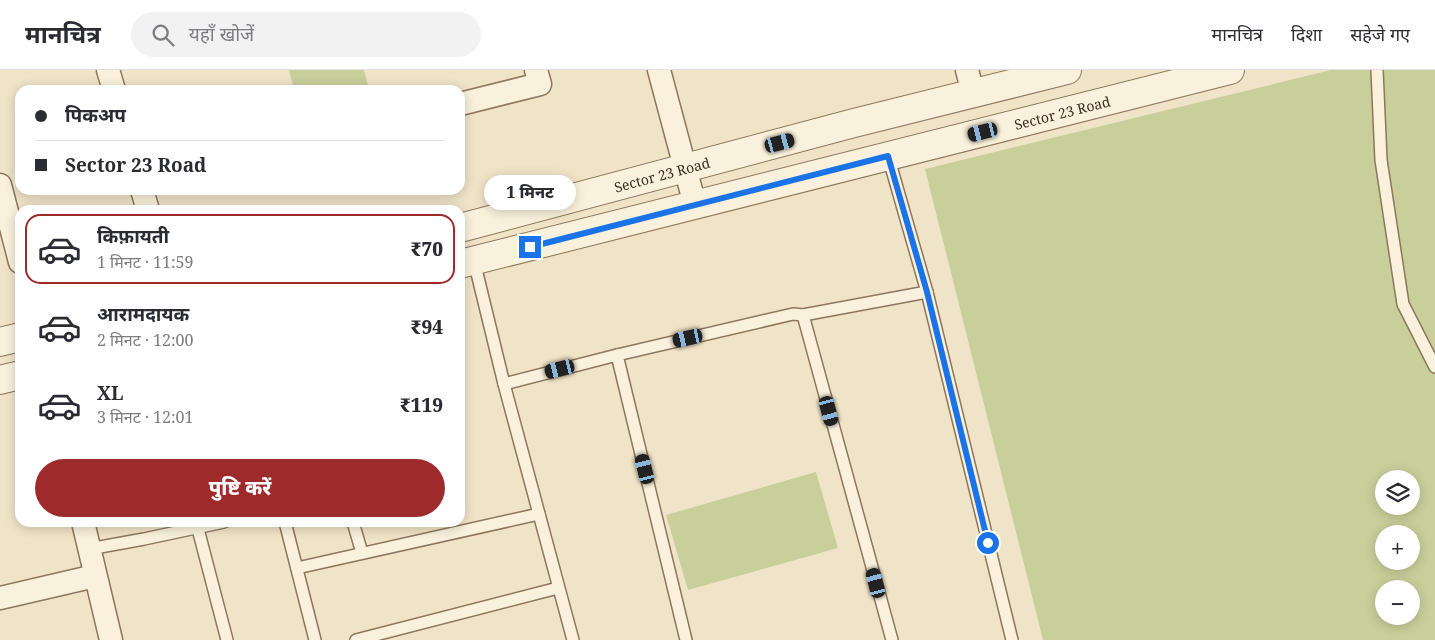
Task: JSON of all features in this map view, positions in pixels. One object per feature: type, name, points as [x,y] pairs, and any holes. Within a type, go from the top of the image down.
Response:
[{"type":"street","points":[[108,70],[112,85]]},
{"type":"street","points":[[465,103],[540,84],[536,70]]},
{"type":"street","points":[[659,70],[695,205]]},
{"type":"street","name":"Sector 23 Road","points":[[465,227],[686,168],[970,81],[1067,70]]},
{"type":"street","name":"Sector 23 Road","points":[[467,262],[1230,70]]},
{"type":"street","points":[[0,185],[4,222],[15,250]]},
{"type":"street","points":[[0,342],[15,338]]},
{"type":"street","points":[[0,380],[15,376]]},
{"type":"street","points":[[85,527],[111,640]]},
{"type":"street","points":[[0,598],[95,576]]},
{"type":"lane","points":[[1377,70],[1381,160],[1403,304],[1435,368]]},
{"type":"lane","points":[[888,156],[927,292],[1012,640]]},
{"type":"lane","points":[[467,262],[504,384],[572,640]]},
{"type":"lane","points":[[504,384],[617,355],[797,313],[803,316],[927,292]]},
{"type":"lane","points":[[803,316],[892,640]]},
{"type":"lane","points":[[617,355],[686,640]]},
{"type":"lane","points":[[465,526],[539,514]]},
{"type":"lane","points":[[89,549],[205,527]]},
{"type":"lane","points":[[286,527],[315,640]]},
{"type":"lane","points":[[354,527],[362,553]]},
{"type":"lane","points":[[297,568],[362,553],[450,528]]},
{"type":"lane","points":[[198,529],[227,640]]},
{"type":"lane","points":[[356,640],[558,588]]},
{"type":"green space","points":[[289,70],[364,70],[368,85],[293,85]]},
{"type":"green space","points":[[1331,70],[1435,70],[1435,640],[1043,640],[925,169]]},
{"type":"green space","points":[[816,472],[838,548],[688,590],[666,515]]},
{"type":"route","points":[[530,247],[888,156],[927,292],[988,543]]}]
